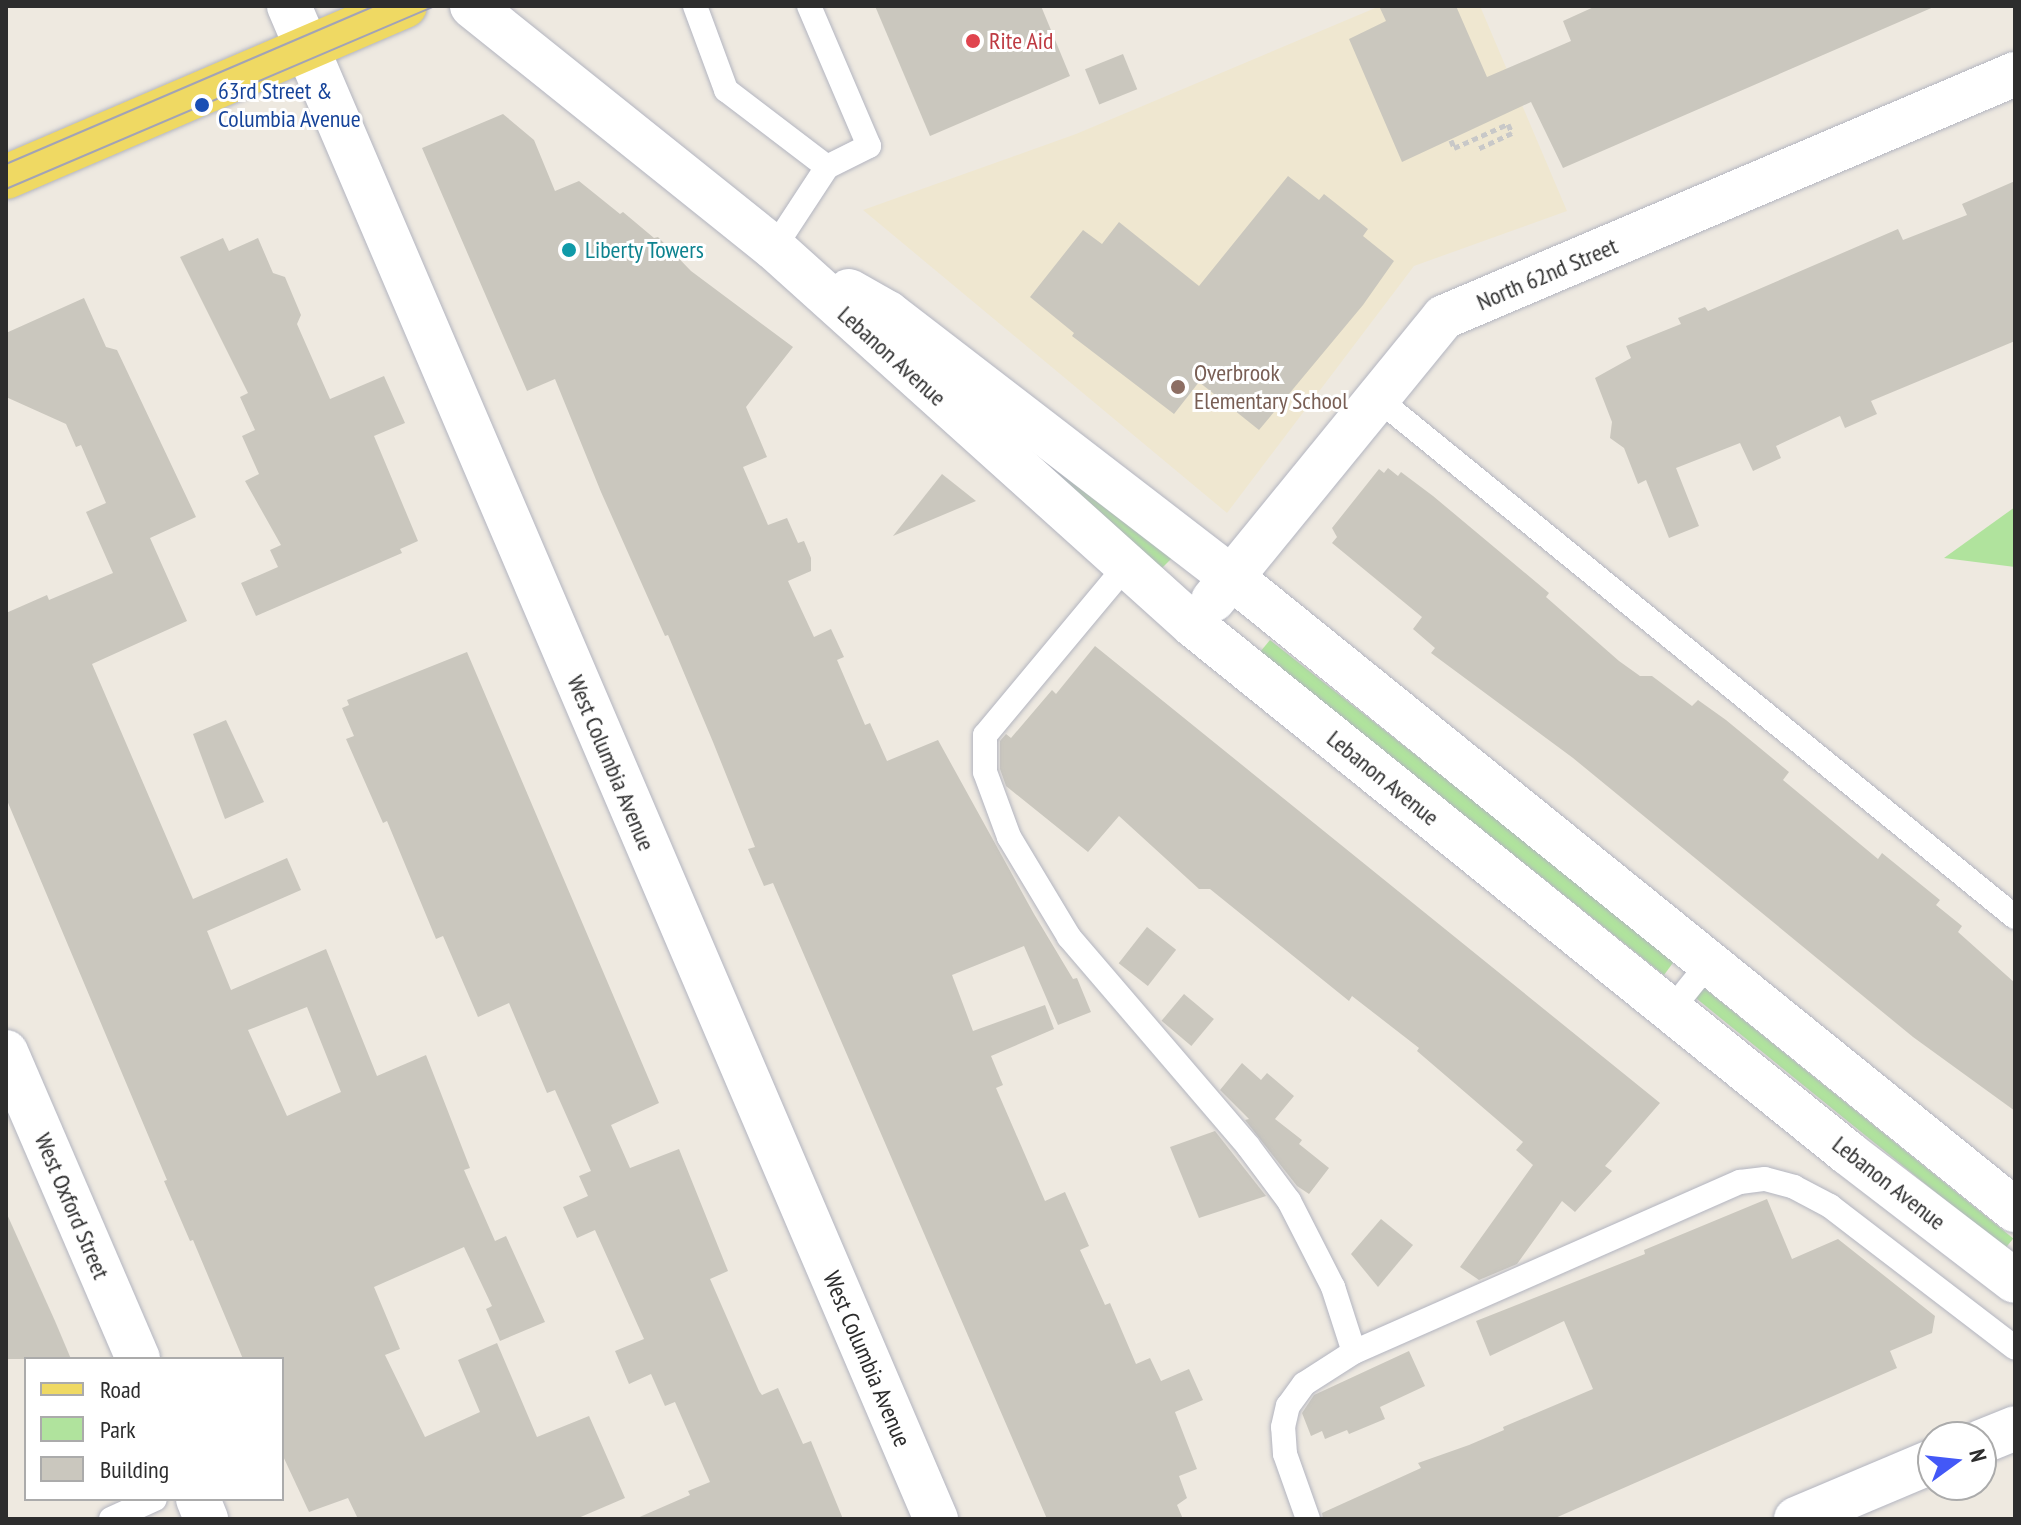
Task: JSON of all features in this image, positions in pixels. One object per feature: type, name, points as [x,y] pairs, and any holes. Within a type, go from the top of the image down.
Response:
[{"type":"main road","points":[[6,177],[405,6]]},
{"type":"street","name":"West Columbia Avenue","points":[[289,6],[936,1519]]},
{"type":"street","name":"Lebanon Avenue","points":[[472,6],[774,248],[1193,625],[1671,1010],[2015,1281]]},
{"type":"street","name":"North 62nd Street","points":[[1193,625],[1444,317],[2015,74]]},
{"type":"street","name":"Lebanon Avenue","points":[[774,248],[888,313],[1231,577],[2015,1210]]},
{"type":"street","name":"West Oxford Street","points":[[6,1052],[137,1357]]},
{"type":"street","points":[[1796,1519],[1852,1508],[1917,1470]]},
{"type":"lane","points":[[695,6],[726,90],[827,167]]},
{"type":"lane","points":[[774,248],[827,167],[869,146],[809,6]]},
{"type":"lane","points":[[1377,398],[2015,917]]},
{"type":"lane","points":[[1126,566],[985,735],[985,772],[1009,837],[1069,937],[1248,1146],[1289,1201],[1333,1287],[1354,1352]]},
{"type":"lane","points":[[1671,1010],[1709,963]]},
{"type":"lane","points":[[1308,1519],[1285,1454],[1283,1427],[1288,1406],[1304,1384],[1354,1352],[1740,1182],[1765,1179],[1794,1187],[1830,1206],[2015,1348]]},
{"type":"lane","points":[[111,1519],[151,1501]]},
{"type":"path","points":[[1451,140],[1454,148],[1508,124],[1512,133],[1478,149]]},
{"type":"shaded area","name":"Overbrook Elementary School","points":[[1380,6],[1480,6],[1567,211],[1414,266],[1227,513],[863,210],[1076,134]]},
{"type":"green space","points":[[877,312],[1172,558],[1161,569]]},
{"type":"green space","points":[[2015,507],[2015,567],[1944,558]]},
{"type":"green space","points":[[1270,640],[1675,960],[1664,975],[1260,652]]},
{"type":"green space","points":[[1704,988],[2013,1238],[2005,1249],[1696,998]]},
{"type":"building","name":"Rite Aid","points":[[875,6],[1041,6],[1070,76],[930,136]]},
{"type":"building","points":[[1379,6],[1456,6],[1487,77],[1571,41],[1563,21],[1596,6],[1936,6],[1563,168],[1531,102],[1402,162],[1349,39],[1386,21]]},
{"type":"building","points":[[1123,54],[1137,89],[1099,105],[1085,69]]},
{"type":"building","points":[[503,114],[534,140],[555,191],[579,181],[620,214],[623,212],[654,238],[658,237],[691,271],[793,347],[746,407],[767,457],[743,467],[768,525],[787,518],[798,543],[804,541],[811,558],[811,571],[788,581],[814,637],[831,629],[844,657],[837,660],[865,725],[870,723],[887,761],[938,740],[1034,914],[1073,979],[1077,978],[1091,1012],[1058,1025],[1024,946],[952,975],[973,1031],[1045,1005],[1054,1029],[991,1056],[1003,1085],[996,1088],[1045,1201],[1065,1192],[1089,1246],[1080,1250],[1105,1305],[1110,1303],[1136,1364],[1150,1358],[1161,1381],[1189,1369],[1203,1400],[1175,1412],[1197,1469],[1179,1476],[1187,1498],[1177,1505],[1183,1519],[1047,1519],[773,883],[764,886],[748,849],[755,847],[713,742],[668,635],[665,636],[601,492],[555,379],[527,391],[422,148]]},
{"type":"building","name":"Overbrook Elementary School","points":[[1288,176],[1319,200],[1324,194],[1368,229],[1363,236],[1394,261],[1363,305],[1259,430],[1199,382],[1174,414],[1072,336],[1074,333],[1030,297],[1083,230],[1102,244],[1119,222],[1199,286]]},
{"type":"building","points":[[2015,181],[2015,341],[1871,401],[1877,414],[1845,428],[1840,416],[1776,446],[1781,458],[1753,471],[1740,443],[1676,468],[1699,526],[1669,538],[1646,480],[1638,484],[1624,448],[1610,438],[1612,422],[1595,378],[1631,358],[1626,346],[1681,324],[1678,318],[1705,307],[1708,311],[1898,229],[1903,240],[1967,215],[1962,204]]},
{"type":"building","points":[[223,238],[229,251],[258,238],[273,273],[285,277],[301,315],[297,324],[330,399],[384,376],[405,423],[374,436],[418,541],[400,549],[402,553],[256,616],[241,583],[278,567],[270,550],[281,545],[245,481],[259,474],[242,436],[255,430],[240,397],[248,393],[180,257]]},
{"type":"building","points":[[84,298],[106,347],[117,350],[196,517],[150,538],[187,621],[92,664],[193,899],[287,858],[301,890],[207,931],[231,990],[326,949],[377,1076],[426,1055],[470,1168],[464,1170],[495,1241],[506,1236],[545,1322],[500,1341],[486,1309],[492,1306],[464,1247],[374,1287],[400,1349],[385,1355],[425,1437],[480,1412],[458,1360],[497,1343],[537,1437],[589,1416],[625,1498],[576,1519],[358,1519],[348,1498],[309,1512],[284,1458],[284,1357],[242,1357],[193,1240],[190,1241],[164,1181],[167,1180],[6,798],[6,613],[47,595],[49,600],[113,573],[86,512],[106,503],[81,445],[76,447],[66,424],[6,397],[6,333]],"holes":[[[307,1007],[341,1092],[287,1116],[248,1030]]]},
{"type":"building","points":[[1388,468],[1398,476],[1401,472],[1433,496],[1549,593],[1546,597],[1619,661],[1640,676],[1652,676],[1692,706],[1698,700],[1726,720],[1789,772],[1783,780],[1878,859],[1882,853],[1940,900],[1936,905],[1962,926],[1958,932],[2015,983],[2015,1111],[1913,1037],[1573,758],[1431,653],[1435,648],[1413,629],[1422,617],[1332,543],[1337,537],[1332,528],[1379,469],[1384,473]]},
{"type":"building","points":[[942,474],[976,501],[893,536]]},
{"type":"building","points":[[1095,646],[1660,1103],[1605,1166],[1612,1171],[1575,1212],[1562,1201],[1517,1264],[1479,1280],[1460,1267],[1533,1165],[1516,1150],[1523,1142],[1417,1051],[1419,1048],[1352,996],[1349,1001],[1210,889],[1199,889],[1119,816],[1088,852],[1006,786],[1000,769],[1000,741],[1006,734],[1011,738],[1052,690],[1056,694]]},
{"type":"building","points":[[467,652],[659,1103],[611,1125],[630,1168],[679,1149],[728,1271],[710,1279],[759,1391],[762,1395],[778,1388],[803,1444],[811,1441],[843,1519],[635,1519],[690,1495],[688,1491],[710,1482],[675,1402],[665,1406],[651,1374],[629,1384],[615,1351],[644,1339],[595,1230],[577,1238],[563,1207],[588,1196],[579,1176],[591,1171],[555,1090],[547,1093],[509,1003],[478,1017],[443,936],[436,939],[387,821],[383,823],[346,739],[354,736],[342,708],[349,705],[347,700]]},
{"type":"building","points":[[226,720],[264,802],[225,819],[193,734]]},
{"type":"building","points":[[1147,927],[1176,950],[1148,986],[1119,963]]},
{"type":"building","points":[[1184,994],[1214,1019],[1191,1046],[1162,1021]]},
{"type":"building","points":[[1242,1063],[1261,1080],[1267,1073],[1294,1096],[1275,1119],[1302,1140],[1299,1144],[1329,1168],[1309,1194],[1297,1186],[1245,1120],[1249,1119],[1220,1090]]},
{"type":"building","points":[[1215,1131],[1266,1196],[1199,1218],[1170,1147]]},
{"type":"building","points":[[1767,1199],[1792,1259],[1838,1239],[1935,1316],[1932,1333],[1890,1351],[1897,1368],[1553,1519],[1323,1519],[1322,1513],[1421,1468],[1418,1463],[1469,1445],[1504,1430],[1503,1427],[1593,1389],[1564,1321],[1490,1356],[1476,1321],[1645,1254],[1644,1250]]},
{"type":"building","points":[[6,1212],[70,1357],[6,1359]]},
{"type":"building","points":[[1381,1219],[1413,1245],[1378,1287],[1351,1254]]},
{"type":"building","points":[[1409,1351],[1425,1386],[1380,1407],[1385,1419],[1349,1434],[1347,1430],[1325,1439],[1322,1431],[1311,1436],[1302,1413],[1314,1395]]},
{"type":"tram line","points":[[6,164],[375,6]]},
{"type":"tram line","points":[[6,189],[435,6]]},
{"type":"place","name":"Rite Aid","points":[[973,41]]},
{"type":"place","name":"63rd Street & Columbia Avenue","points":[[202,105]]},
{"type":"place","name":"Liberty Towers","points":[[569,250]]},
{"type":"place","name":"Overbrook Elementary School","points":[[1178,387]]}]
